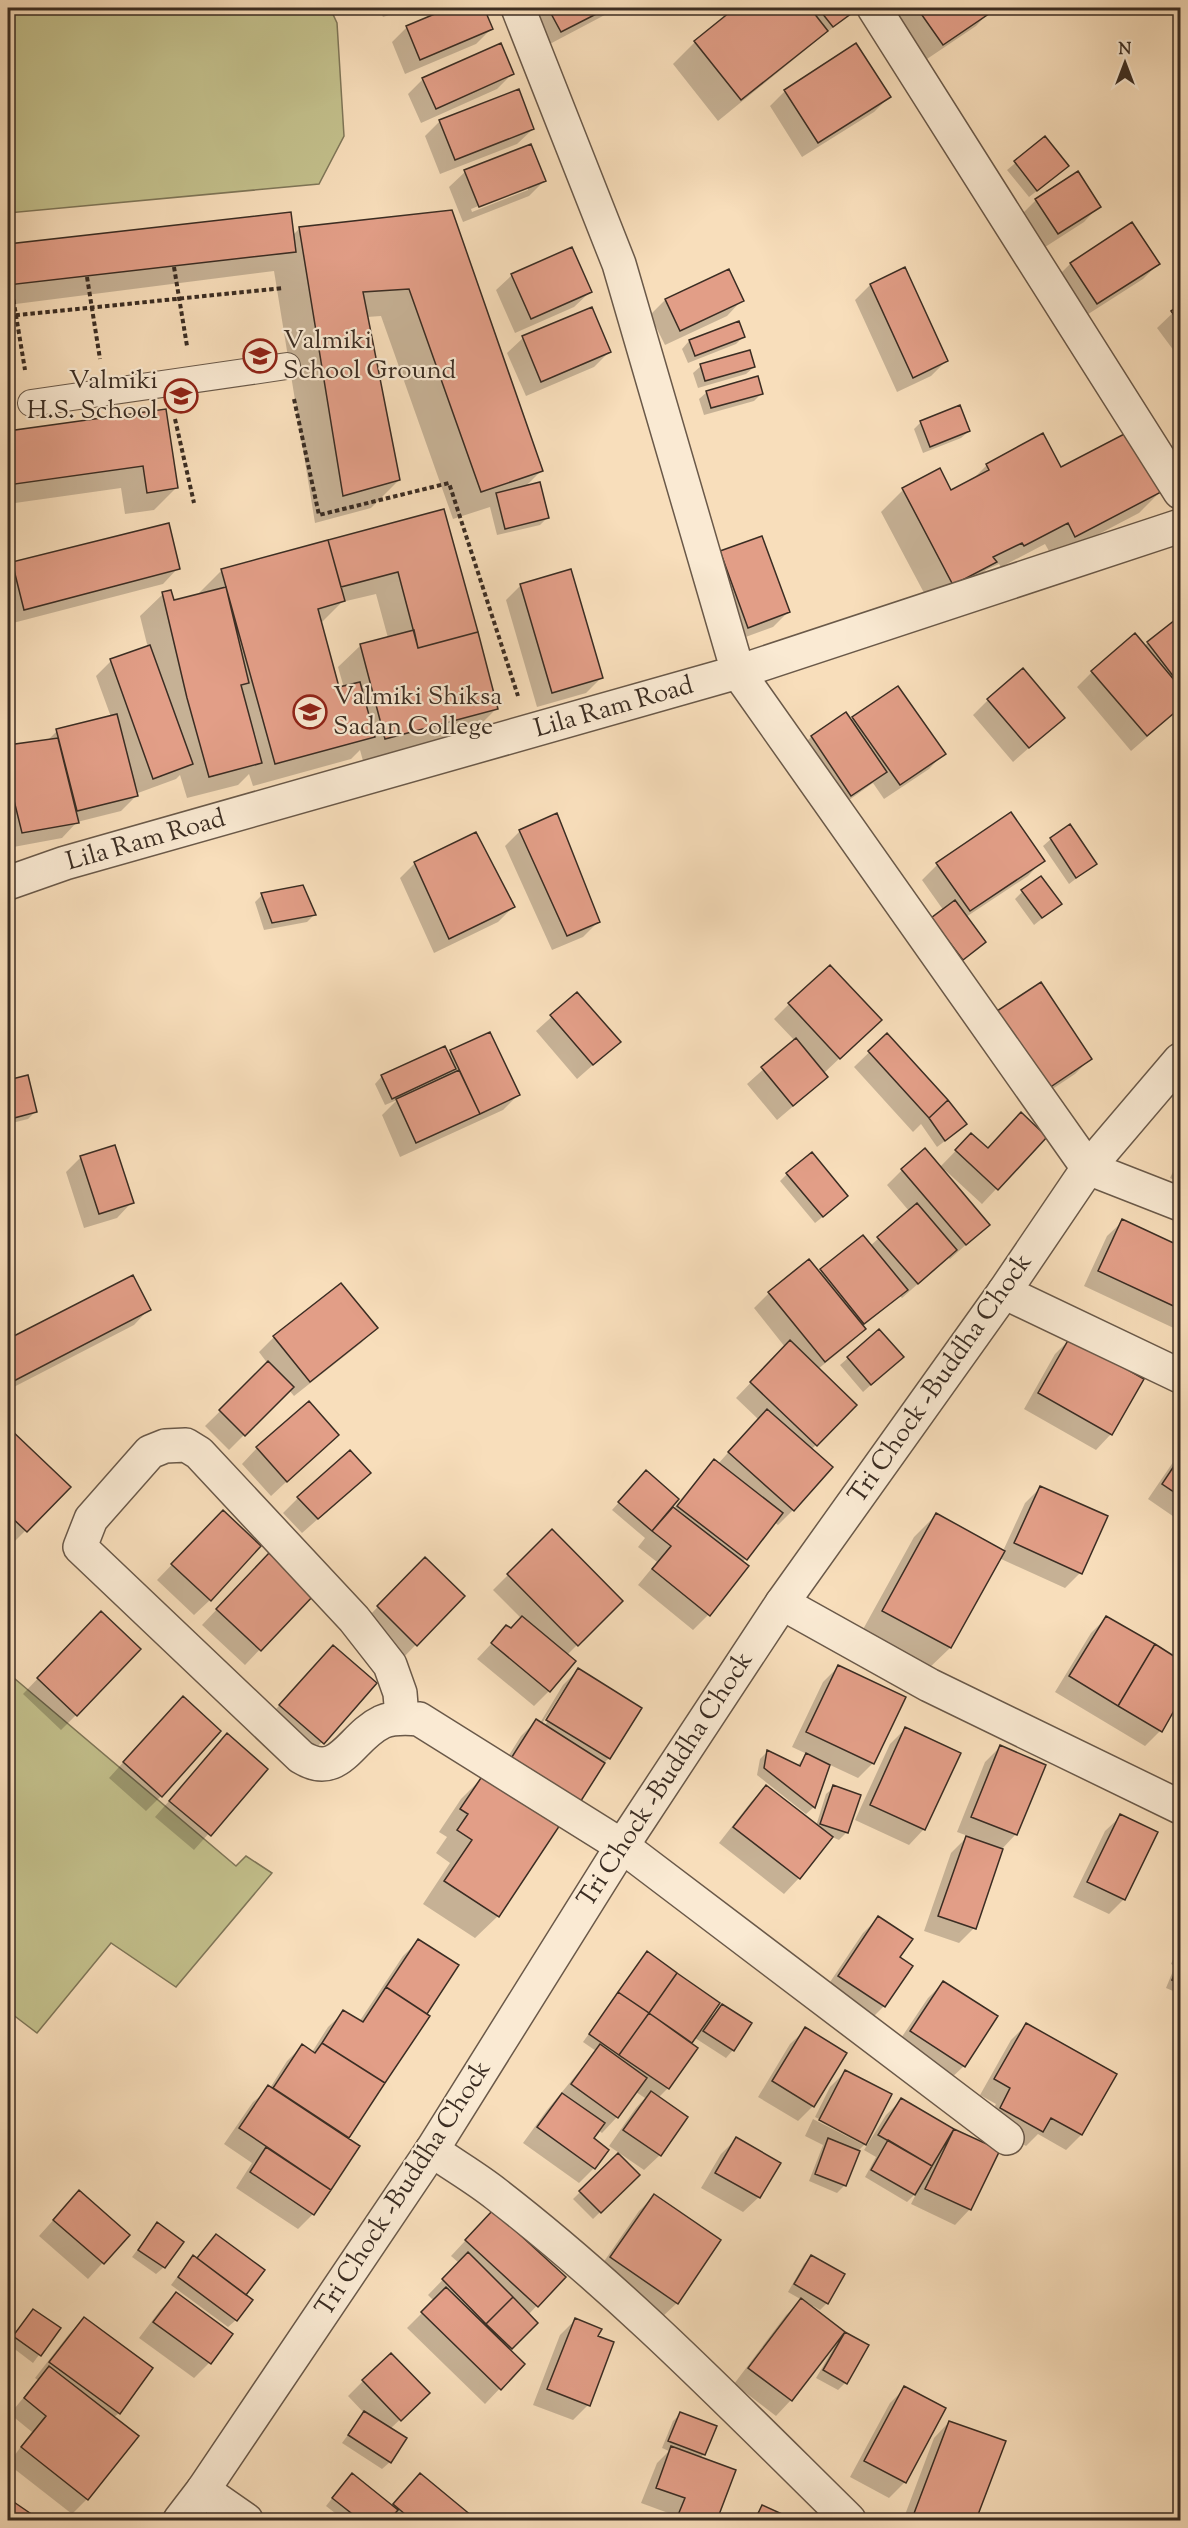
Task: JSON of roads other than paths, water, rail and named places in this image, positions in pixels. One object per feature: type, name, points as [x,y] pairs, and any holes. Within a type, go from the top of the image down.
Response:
[{"type":"street","points":[[518,8],[619,264],[738,672],[1088,1168],[1180,1204]]},
{"type":"street","points":[[874,8],[1180,492]]},
{"type":"street","name":"Lila Ram Road","points":[[8,883],[65,863],[738,672],[1180,526]]},
{"type":"street","name":"Tri Chock -Buddha Chock","points":[[180,2520],[203,2490],[432,2150],[622,1846],[782,1603],[1004,1292],[1088,1168],[1180,1060]]},
{"type":"street","points":[[1004,1292],[1180,1376]]},
{"type":"street","points":[[402,1718],[400,1693],[390,1665],[354,1619],[199,1453],[186,1445],[165,1446],[150,1452],[91,1519],[80,1547],[301,1757],[320,1766],[333,1763],[372,1728],[385,1721],[402,1718],[419,1719],[622,1846],[1007,2138]]},
{"type":"street","points":[[782,1603],[929,1685],[1180,1807]]},
{"type":"street","points":[[432,2150],[494,2192],[586,2267],[713,2386],[849,2520]]},
{"type":"street","points":[[203,2490],[246,2520]]},
{"type":"lane","points":[[31,403],[287,366]]},
{"type":"place","name":"Valmiki School Ground","points":[[260,356]]},
{"type":"place","name":"Valmiki H.S. School","points":[[181,396]]},
{"type":"place","name":"Valmiki Shiksa Sadan College","points":[[310,712]]}]
